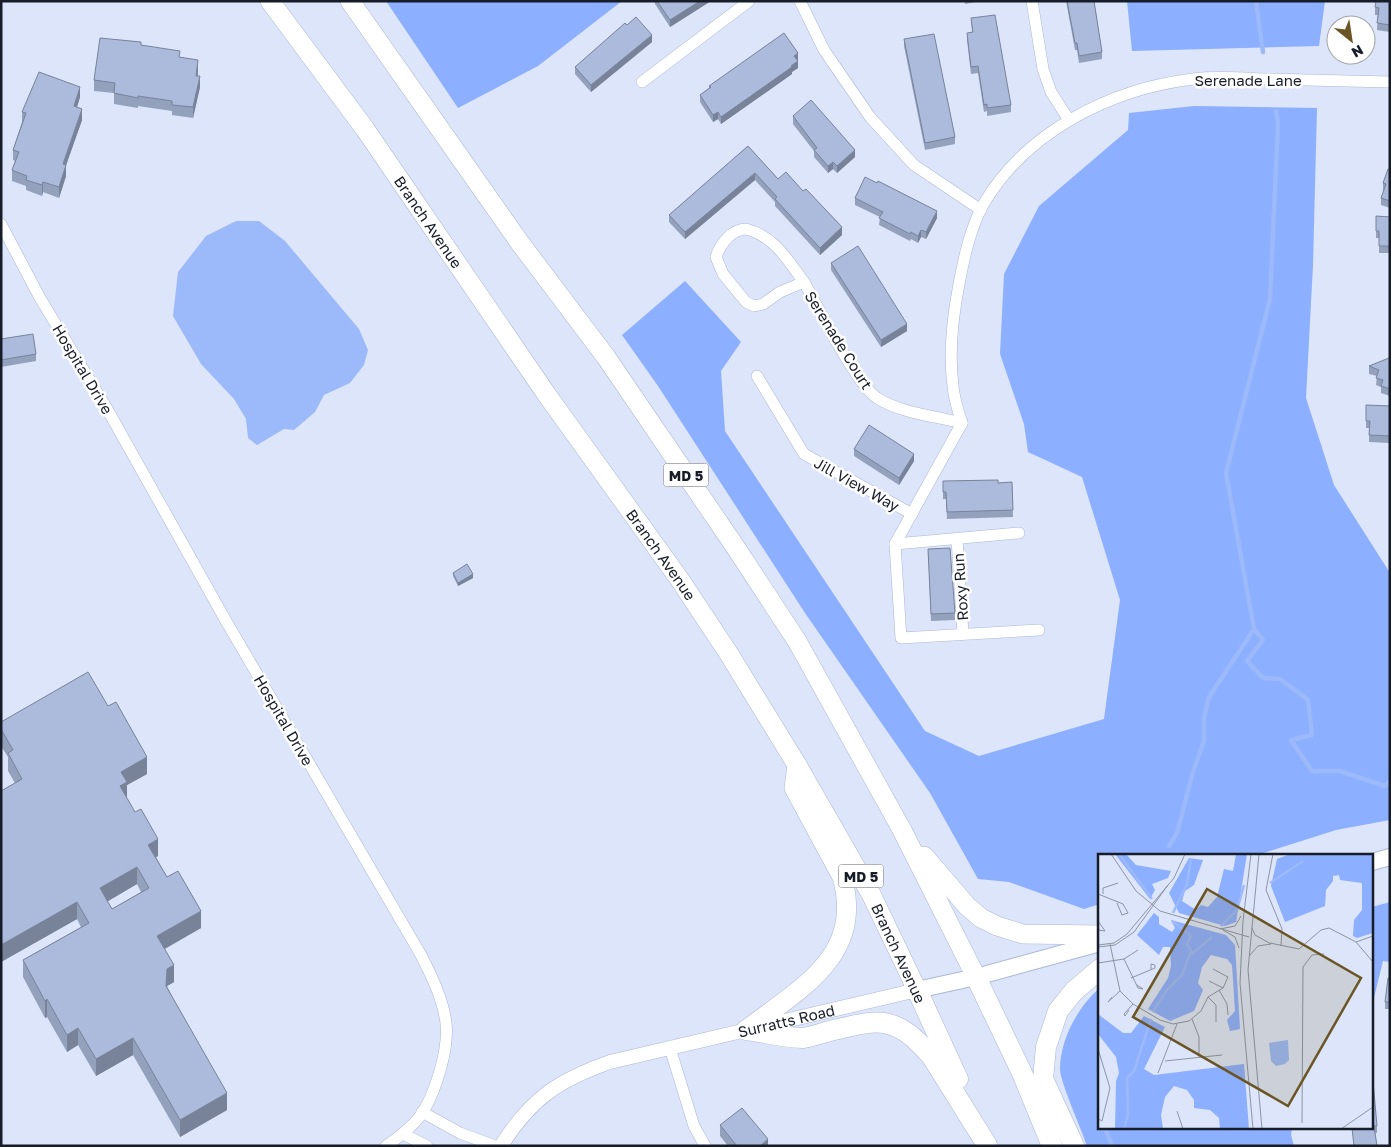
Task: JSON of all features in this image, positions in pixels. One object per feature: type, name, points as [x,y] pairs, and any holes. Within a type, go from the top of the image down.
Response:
[{"type":"highway","name":"Branch Avenue","points":[[270,1],[365,128],[547,395],[680,580],[797,765],[871,894],[988,1146]]},
{"type":"highway","name":"MD 5","points":[[350,1],[520,243],[606,357],[797,641],[902,830],[1022,1073],[1052,1146]]},
{"type":"highway","points":[[746,1030],[819,973],[836,948],[847,916],[846,892],[842,877],[794,788],[797,765]]},
{"type":"highway","points":[[902,830],[967,906],[981,918],[1011,932],[1023,934],[1098,935]]},
{"type":"highway","points":[[1074,1146],[1043,1079],[1046,1047],[1058,1011],[1074,990],[1098,970]]},
{"type":"highway","points":[[746,1030],[804,1038],[872,1021],[886,1022],[896,1026],[921,1044],[932,1057],[988,1146]]},
{"type":"main road","points":[[1374,861],[1390,857]]},
{"type":"main road","name":"Surratts Road","points":[[917,990],[976,977],[1098,944]]},
{"type":"street","points":[[642,82],[749,1]]},
{"type":"street","points":[[800,1],[824,50],[870,117],[914,165],[981,210]]},
{"type":"street","points":[[1032,1],[1043,69],[1050,92],[1069,120]]},
{"type":"street","name":"Serenade Lane","points":[[962,423],[953,386],[956,302],[971,233],[981,210],[996,186],[1019,161],[1069,120],[1096,104],[1128,93],[1195,78],[1390,82]]},
{"type":"street","name":"Hospital Drive","points":[[1,224],[40,298],[106,407],[228,625],[426,964],[441,998],[446,1036],[437,1076],[422,1112],[403,1134],[386,1146]]},
{"type":"street","name":"Serenade Court","points":[[804,282],[780,292],[763,304],[754,306],[746,302],[723,274],[717,261],[718,251],[722,244],[742,229],[755,231],[777,245],[804,282],[861,381],[877,397],[903,409],[962,423]]},
{"type":"street","name":"Jill View Way","points":[[757,376],[804,454],[912,514]]},
{"type":"street","points":[[962,423],[895,544],[901,638],[1039,630]]},
{"type":"street","points":[[895,544],[1019,533]]},
{"type":"street","name":"Roxy Run","points":[[957,539],[963,634]]},
{"type":"street","name":"Surratts Road","points":[[501,1146],[521,1119],[545,1094],[574,1075],[610,1062],[917,990]]},
{"type":"street","points":[[670,1048],[694,1126],[705,1146]]},
{"type":"street","points":[[422,1112],[460,1133],[495,1146]]},
{"type":"street","points":[[403,1134],[427,1146]]},
{"type":"shaded area","points":[[386,1],[622,1],[538,66],[458,108]]},
{"type":"shaded area","points":[[1127,1],[1325,1],[1319,46],[1132,51]]},
{"type":"shaded area","points":[[1194,106],[1317,108],[1313,265],[1306,398],[1334,485],[1390,573],[1390,820],[1336,830],[1260,854],[1098,854],[1098,905],[1084,909],[1009,882],[978,879],[930,793],[805,613],[658,386],[622,335],[685,281],[741,342],[721,371],[725,431],[925,731],[979,756],[1104,719],[1120,600],[1082,477],[1028,452],[1024,424],[1000,354],[1004,274],[1039,206],[1128,130],[1129,113]]},
{"type":"shaded area","points":[[236,221],[259,221],[285,241],[359,329],[368,350],[364,365],[350,383],[324,395],[315,412],[294,430],[284,429],[257,445],[248,438],[246,419],[234,399],[201,364],[173,316],[178,272],[206,236]]},
{"type":"shaded area","points":[[1390,902],[1390,962],[1383,961],[1374,998],[1374,906]]},
{"type":"shaded area","points":[[1098,990],[1098,1130],[1292,1130],[1294,1146],[1087,1146],[1060,1069],[1067,1035],[1084,1004]]},
{"type":"building","points":[[657,1],[700,1],[670,20]]},
{"type":"building","points":[[1067,1],[1094,1],[1102,52],[1079,56]]},
{"type":"building","points":[[1376,1],[1390,1],[1390,25],[1377,23],[1379,8],[1375,7]]},
{"type":"building","points":[[995,15],[1011,105],[987,108],[987,104],[984,105],[978,66],[971,67],[967,33],[973,32],[971,18]]},
{"type":"building","points":[[636,17],[652,35],[591,85],[575,67],[625,23],[627,25]]},
{"type":"building","points":[[784,33],[798,53],[794,56],[798,61],[721,117],[718,112],[713,115],[700,95],[711,87],[709,86]]},
{"type":"building","points":[[934,34],[955,137],[925,143],[904,39]]},
{"type":"building","points":[[100,38],[141,42],[141,45],[180,51],[179,57],[198,60],[196,76],[200,76],[193,107],[172,105],[172,101],[138,96],[138,98],[114,93],[115,83],[94,80]]},
{"type":"building","points":[[39,72],[80,87],[74,106],[82,109],[63,164],[66,165],[59,187],[43,182],[42,185],[26,180],[27,176],[12,170],[19,152],[13,150],[26,113],[22,112]]},
{"type":"building","points":[[811,100],[855,150],[837,166],[833,162],[828,166],[814,150],[817,148],[793,116]]},
{"type":"building","points":[[748,146],[778,179],[786,172],[803,191],[806,189],[842,227],[820,248],[775,199],[777,197],[755,173],[685,232],[669,215]]},
{"type":"building","points":[[1388,169],[1390,169],[1390,201],[1381,198],[1386,184],[1383,183]]},
{"type":"building","points":[[865,177],[877,183],[878,181],[937,211],[926,232],[921,230],[918,236],[911,232],[910,234],[879,218],[883,212],[855,198]]},
{"type":"building","points":[[1376,216],[1390,217],[1390,246],[1379,246]]},
{"type":"building","points":[[858,246],[907,324],[881,340],[831,263]]},
{"type":"building","points":[[33,334],[36,354],[1,360],[1,339]]},
{"type":"building","points":[[1390,358],[1390,389],[1381,386],[1383,380],[1376,378],[1379,370],[1369,366]]},
{"type":"building","points":[[1366,405],[1390,406],[1390,436],[1369,435],[1370,421],[1366,421]]},
{"type":"building","points":[[869,425],[914,454],[899,478],[854,449]]},
{"type":"building","points":[[998,480],[998,483],[1012,482],[1013,510],[947,512],[946,492],[943,492],[943,481]]},
{"type":"building","points":[[950,548],[955,613],[931,614],[928,549]]},
{"type":"building","points":[[467,564],[473,574],[458,583],[453,573]]},
{"type":"building","points":[[88,672],[108,706],[116,702],[147,757],[121,772],[127,782],[120,786],[135,812],[141,809],[158,839],[148,845],[167,877],[178,871],[201,911],[157,936],[174,965],[167,969],[166,986],[227,1093],[180,1120],[133,1038],[96,1059],[78,1028],[67,1035],[47,999],[45,1001],[23,960],[89,923],[77,902],[1,945],[1,791],[22,779],[8,753],[13,750],[1,729],[1,722]],"holes":[[[137,867],[149,888],[112,909],[100,888]]]},
{"type":"building","points":[[1388,978],[1390,978],[1390,1002],[1385,1002]]},
{"type":"building","points":[[1374,1092],[1377,1126],[1374,1126]]},
{"type":"building","points":[[742,1108],[768,1139],[760,1146],[737,1146],[720,1125]]},
{"type":"building","points":[[1374,1126],[1377,1146],[1354,1146],[1352,1130],[1374,1130]]},
{"type":"waterway","points":[[1256,1],[1263,52]]},
{"type":"waterway","points":[[1169,846],[1177,833],[1193,772],[1204,741],[1204,717],[1209,697],[1254,629],[1226,473],[1270,299],[1278,123],[1276,111]]},
{"type":"waterway","points":[[1254,629],[1263,640],[1247,661],[1263,678],[1280,679],[1308,700],[1312,735],[1291,740],[1312,771],[1340,771],[1385,786],[1390,781]]},
{"type":"waterway","points":[[1106,1130],[1112,1146]]}]
